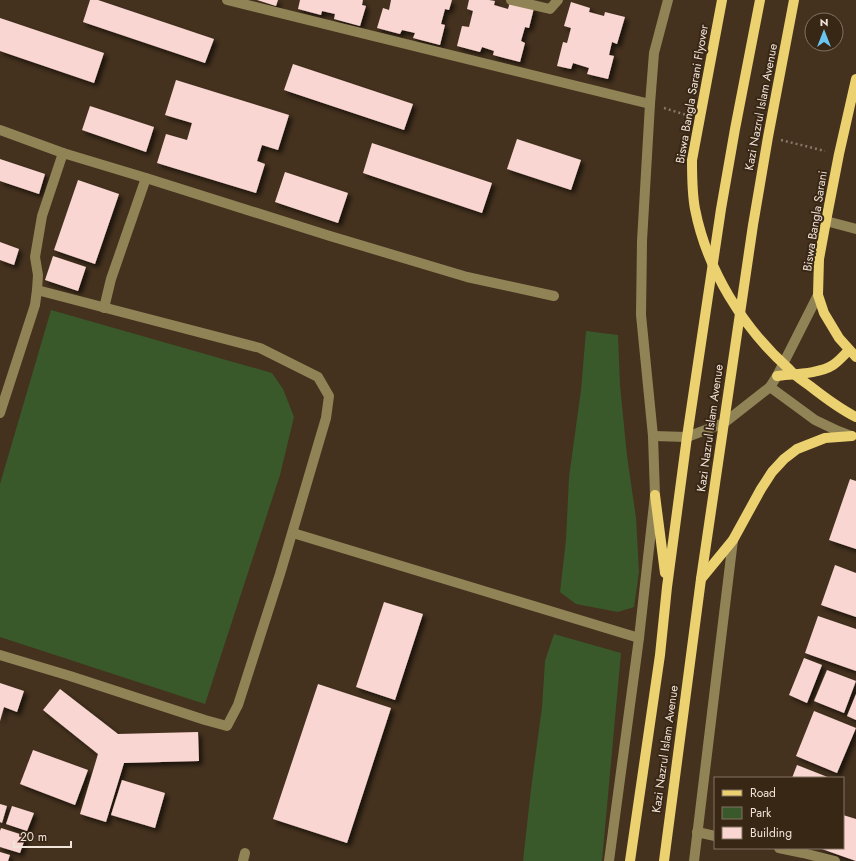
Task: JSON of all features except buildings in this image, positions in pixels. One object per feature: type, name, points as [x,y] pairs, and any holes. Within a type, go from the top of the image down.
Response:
[{"type":"main road","name":"Biswa Bangla Sarani Flyover","points":[[722,0],[692,160],[695,209],[701,232],[721,282],[752,329],[789,370],[815,390],[856,417]]},
{"type":"main road","name":"Kazi Nazrul Islam Avenue","points":[[630,861],[660,655],[667,587],[687,437],[721,209],[760,0]]},
{"type":"main road","name":"Kazi Nazrul Islam Avenue","points":[[664,861],[701,579],[724,423],[768,137],[794,0]]},
{"type":"main road","name":"Biswa Bangla Sarani","points":[[853,353],[839,338],[824,313],[818,295],[819,259],[839,154],[856,79]]},
{"type":"main road","points":[[777,376],[825,369],[853,353]]},
{"type":"main road","points":[[701,579],[733,540],[761,489],[772,472],[784,459],[797,449],[825,438],[854,437]]},
{"type":"main road","points":[[655,495],[667,587]]},
{"type":"street","points":[[227,0],[650,104]]},
{"type":"street","points":[[511,0],[550,9],[558,0]]},
{"type":"street","points":[[609,861],[639,638],[655,495],[652,436],[641,315],[642,242],[654,54],[668,0]]},
{"type":"street","points":[[0,130],[62,152],[330,236],[467,277],[554,296]]},
{"type":"street","points":[[0,410],[35,305],[38,276],[35,257],[42,216],[62,152]]},
{"type":"street","points":[[104,308],[112,279],[146,178]]},
{"type":"street","points":[[826,221],[856,229]]},
{"type":"street","points":[[0,655],[227,726],[238,705],[278,581],[326,418],[329,396],[318,377],[260,348],[37,290]]},
{"type":"street","points":[[652,436],[687,437],[724,423],[770,387],[818,295]]},
{"type":"street","points":[[770,387],[815,420],[854,437]]},
{"type":"street","points":[[292,533],[639,638]]},
{"type":"street","points":[[694,861],[733,540]]},
{"type":"street","points":[[697,832],[714,836]]},
{"type":"street","points":[[784,849],[835,861]]},
{"type":"path","points":[[768,137],[839,154]]},
{"type":"green space","points":[[51,310],[272,373],[283,389],[294,417],[280,475],[205,704],[0,637],[0,484]]},
{"type":"green space","points":[[586,331],[618,335],[620,385],[627,456],[636,518],[639,572],[634,607],[618,612],[576,604],[560,592],[566,540],[569,477],[581,390]]},
{"type":"green space","points":[[554,634],[621,653],[602,861],[523,861],[542,707],[545,661]]}]
